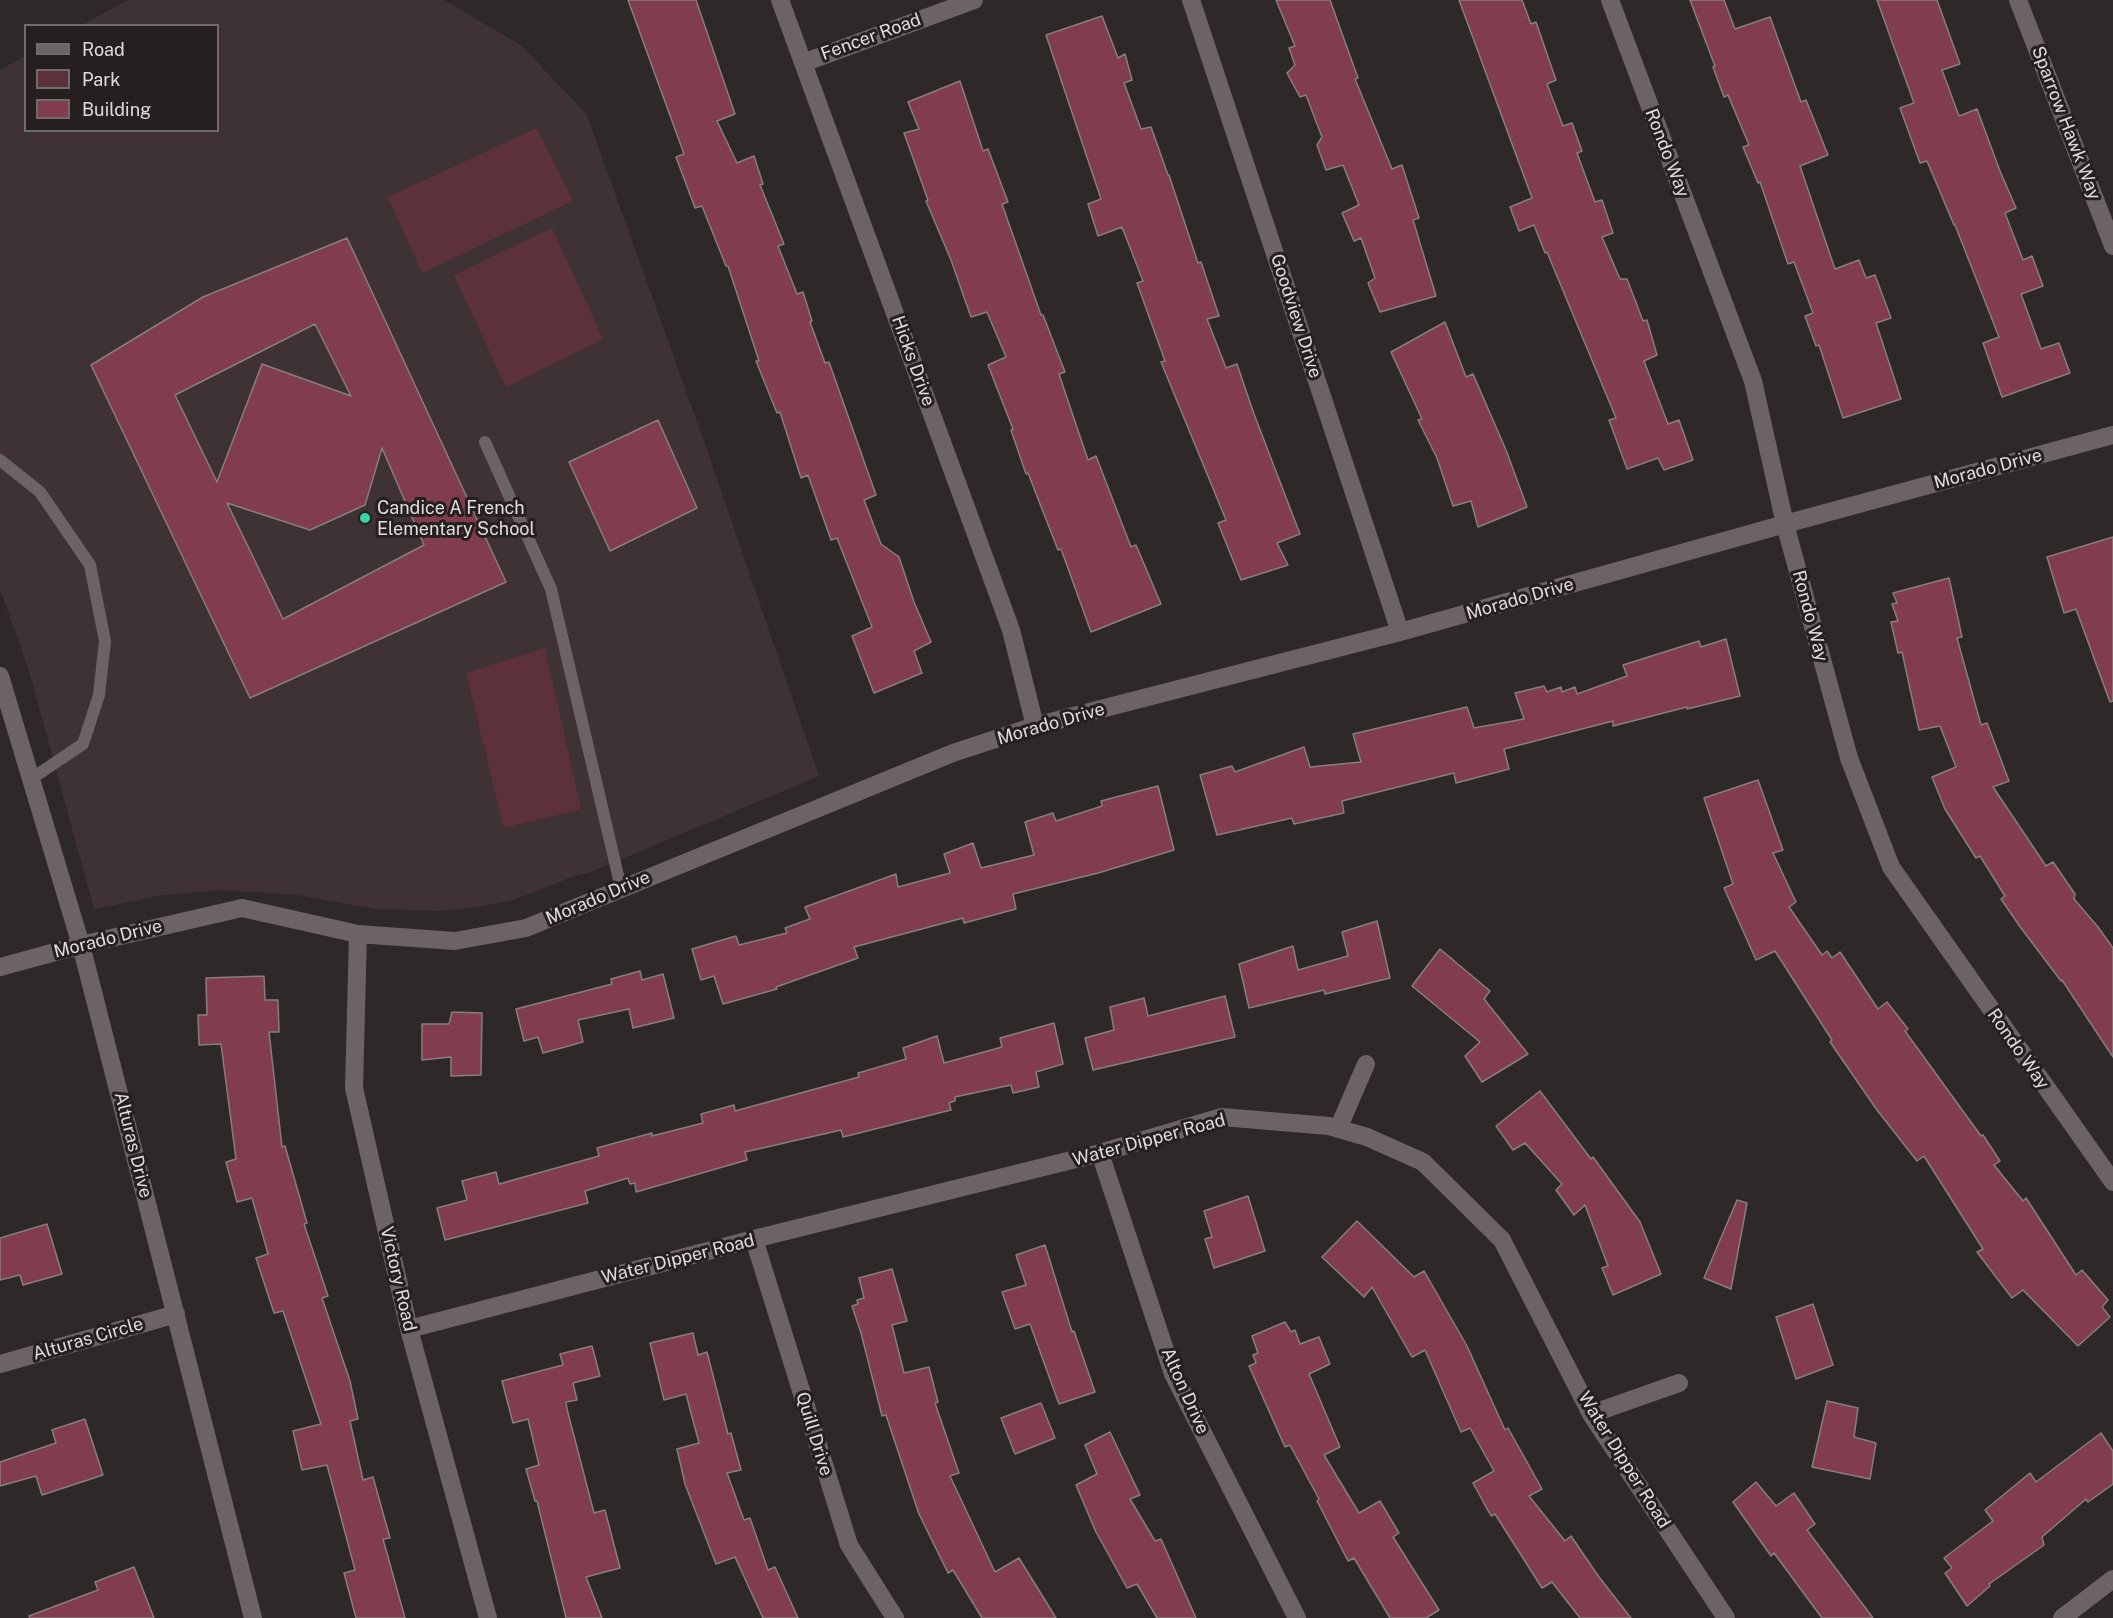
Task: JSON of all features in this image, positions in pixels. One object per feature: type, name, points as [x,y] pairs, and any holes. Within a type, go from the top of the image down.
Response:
[{"type":"street","name":"Hicks Drive","points":[[780,0],[1011,630],[1035,726]]},
{"type":"street","name":"Fencer Road","points":[[803,63],[974,0]]},
{"type":"street","name":"Goodview Drive","points":[[1191,0],[1400,632]]},
{"type":"street","name":"Rondo Way","points":[[1610,0],[1753,381],[1785,524],[1849,758],[1891,867],[2113,1182]]},
{"type":"street","name":"Sparrow Hawk Way","points":[[2018,0],[2113,246]]},
{"type":"street","name":"Morado Drive","points":[[0,967],[81,945],[242,908],[358,934],[455,941],[526,928],[953,753],[1035,726],[1400,632],[2113,435]]},
{"type":"street","name":"Alturas Drive","points":[[0,676],[81,945],[253,1618]]},
{"type":"street","name":"Victory Road","points":[[358,934],[354,1088],[409,1329],[488,1618]]},
{"type":"street","points":[[1338,1129],[1366,1064]]},
{"type":"street","name":"Water Dipper Road","points":[[409,1329],[754,1239],[1100,1153],[1222,1117],[1338,1129],[1367,1137],[1423,1162],[1502,1240],[1591,1414],[1726,1618]]},
{"type":"street","name":"Alton Drive","points":[[1100,1153],[1173,1374],[1298,1618]]},
{"type":"street","name":"Quill Drive","points":[[754,1239],[849,1545],[895,1618]]},
{"type":"street","name":"Alturas Circle","points":[[0,1364],[176,1314]]},
{"type":"street","points":[[1591,1414],[1679,1383]]},
{"type":"street","points":[[2062,1618],[2113,1580]]},
{"type":"lane","points":[[485,442],[551,589],[621,888]]},
{"type":"lane","points":[[0,460],[40,492],[90,565],[105,641],[99,695],[83,744],[31,779]]},
{"type":"shaded area","name":"Candice A French Elementary School","points":[[128,0],[444,0],[522,46],[587,115],[706,447],[819,776],[591,872],[513,900],[472,908],[439,911],[375,909],[298,895],[221,890],[157,896],[94,909],[30,674],[0,589],[0,70],[24,57],[24,132],[219,132],[219,24],[84,24]]},
{"type":"green space","points":[[537,128],[573,201],[422,273],[388,197]]},
{"type":"green space","points":[[552,228],[603,339],[506,387],[454,275]]},
{"type":"green space","points":[[545,648],[581,809],[504,828],[466,673]]},
{"type":"building","points":[[628,0],[696,0],[735,114],[717,121],[737,163],[754,156],[763,184],[760,185],[784,244],[778,246],[797,294],[803,292],[812,321],[810,322],[825,363],[829,362],[876,495],[864,500],[881,544],[899,557],[914,602],[931,642],[914,651],[922,673],[874,693],[852,636],[872,627],[837,538],[831,540],[808,475],[801,478],[780,412],[777,413],[756,361],[759,361],[728,266],[726,266],[702,206],[695,208],[676,157],[684,154]]},
{"type":"building","points":[[1276,0],[1330,0],[1358,78],[1355,79],[1392,169],[1402,165],[1419,218],[1413,220],[1436,296],[1380,312],[1368,283],[1375,278],[1361,238],[1354,241],[1342,213],[1359,205],[1343,165],[1326,170],[1317,145],[1322,137],[1306,95],[1300,97],[1287,73],[1295,65],[1289,48],[1295,46]]},
{"type":"building","points":[[1459,0],[1522,0],[1531,24],[1536,22],[1556,80],[1547,84],[1563,126],[1572,123],[1582,151],[1577,153],[1595,202],[1602,200],[1613,233],[1602,237],[1620,279],[1627,279],[1643,321],[1647,320],[1657,355],[1644,361],[1668,424],[1679,420],[1693,460],[1664,470],[1658,458],[1627,469],[1609,420],[1616,418],[1547,252],[1545,253],[1534,225],[1519,231],[1510,207],[1532,198]]},
{"type":"building","points":[[1690,0],[1724,0],[1735,29],[1770,17],[1801,102],[1806,100],[1828,155],[1800,166],[1835,269],[1859,260],[1866,278],[1875,275],[1891,318],[1876,323],[1901,399],[1843,418],[1819,345],[1816,346],[1805,316],[1813,313],[1794,262],[1788,264],[1760,182],[1758,183],[1743,147],[1749,145],[1728,95],[1724,97]]},
{"type":"building","points":[[1877,0],[1937,0],[1960,64],[1942,70],[1959,116],[1977,109],[2016,208],[2005,213],[2023,260],[2032,256],[2043,286],[2021,294],[2041,349],[2059,343],[2070,373],[2002,397],[1983,343],[1999,337],[1955,225],[1927,161],[1920,163],[1900,108],[1914,103]]},
{"type":"building","points":[[1102,16],[1118,58],[1125,54],[1132,80],[1124,83],[1141,129],[1151,127],[1198,263],[1201,262],[1219,316],[1207,319],[1226,368],[1237,364],[1300,534],[1277,543],[1288,565],[1241,580],[1218,523],[1226,520],[1161,362],[1165,361],[1137,283],[1143,281],[1122,227],[1098,236],[1088,204],[1101,199],[1046,35]]},
{"type":"building","points":[[960,81],[983,151],[988,149],[1008,202],[1002,204],[1041,315],[1043,315],[1065,372],[1059,374],[1088,460],[1096,456],[1131,547],[1136,545],[1161,604],[1091,632],[1061,549],[1058,550],[1028,473],[1026,474],[1011,430],[1013,429],[988,365],[1006,357],[987,312],[971,317],[951,260],[926,201],[928,200],[904,133],[919,129],[908,102]]},
{"type":"building","points":[[347,238],[506,582],[250,698],[91,365],[203,297]],"holes":[[[315,324],[351,396],[262,364],[217,482],[175,395]],[[382,448],[424,545],[283,619],[227,503],[310,530],[365,505]]]},
{"type":"building","points":[[1445,322],[1466,377],[1473,374],[1506,450],[1527,507],[1478,527],[1471,501],[1453,506],[1437,458],[1418,420],[1422,419],[1391,352]]},
{"type":"building","points":[[658,420],[697,508],[610,551],[569,462]]},
{"type":"building","points":[[2113,537],[2113,701],[2110,702],[2076,609],[2064,613],[2047,557]]},
{"type":"building","points":[[1949,578],[1962,637],[1957,638],[1981,725],[1987,723],[2009,781],[1993,787],[2046,866],[2053,862],[2075,894],[2074,899],[2113,948],[2113,1057],[2062,980],[2001,899],[2005,896],[1980,856],[1976,858],[1945,809],[1932,777],[1956,767],[1940,726],[1919,730],[1902,652],[1898,653],[1891,622],[1898,621],[1892,604],[1897,603],[1893,593]]},
{"type":"building","points":[[1726,639],[1740,696],[1613,726],[1613,721],[1504,749],[1509,769],[1456,783],[1454,773],[1342,801],[1344,813],[1294,824],[1292,818],[1217,835],[1200,775],[1232,766],[1235,772],[1304,747],[1310,767],[1361,762],[1353,734],[1467,707],[1474,728],[1524,719],[1515,693],[1544,686],[1547,692],[1561,687],[1562,692],[1575,687],[1577,694],[1627,676],[1623,665],[1699,641],[1701,647]]},
{"type":"building","points":[[1758,780],[1783,850],[1773,853],[1796,902],[1789,907],[1822,955],[1827,951],[1832,958],[1840,952],[1878,1009],[1887,1002],[1908,1029],[1905,1031],[1981,1136],[1983,1135],[2000,1161],[1994,1165],[2023,1201],[2026,1198],[2076,1275],[2082,1270],[2108,1300],[2102,1307],[2110,1317],[2078,1346],[2023,1290],[2012,1298],[1977,1252],[1983,1249],[1924,1156],[1917,1161],[1877,1110],[1830,1042],[1832,1040],[1775,951],[1756,960],[1724,888],[1733,884],[1704,798]]},
{"type":"building","points":[[1158,786],[1174,850],[1098,873],[1013,894],[1016,909],[964,923],[963,918],[854,947],[858,958],[776,987],[777,989],[723,1004],[714,976],[701,980],[692,949],[736,936],[739,945],[787,933],[785,928],[810,919],[805,907],[896,874],[898,887],[950,873],[944,854],[973,843],[981,868],[1034,855],[1025,822],[1053,813],[1056,821],[1102,806],[1101,801]]},
{"type":"building","points":[[1377,921],[1390,978],[1325,994],[1324,990],[1249,1008],[1239,964],[1293,946],[1298,970],[1348,956],[1342,932]]},
{"type":"building","points":[[1440,949],[1490,991],[1484,999],[1528,1054],[1482,1082],[1465,1056],[1480,1042],[1412,986]]},
{"type":"building","points":[[640,971],[642,980],[663,974],[674,1018],[633,1028],[629,1009],[578,1020],[583,1042],[543,1053],[538,1037],[524,1041],[516,1009],[612,984],[611,979]]},
{"type":"building","points":[[264,976],[265,1000],[278,1000],[279,1032],[269,1032],[282,1147],[285,1146],[307,1223],[304,1224],[328,1296],[322,1298],[350,1381],[358,1419],[350,1421],[363,1480],[373,1477],[390,1538],[383,1539],[405,1618],[356,1618],[344,1573],[355,1570],[327,1465],[302,1470],[293,1431],[321,1424],[283,1311],[274,1313],[256,1258],[268,1254],[252,1198],[237,1202],[226,1162],[236,1159],[221,1044],[199,1045],[198,1015],[207,1015],[206,978]]},
{"type":"building","points":[[1225,996],[1235,1037],[1093,1070],[1085,1038],[1114,1030],[1110,1007],[1144,998],[1148,1016]]},
{"type":"building","points":[[452,1012],[482,1013],[481,1075],[451,1076],[451,1057],[422,1060],[422,1024],[449,1024]]},
{"type":"building","points":[[1054,1023],[1063,1064],[1036,1072],[1039,1087],[1013,1093],[1011,1085],[955,1097],[955,1101],[949,1103],[951,1110],[843,1137],[841,1130],[745,1152],[747,1160],[636,1192],[635,1183],[630,1184],[628,1178],[585,1191],[588,1203],[445,1240],[437,1208],[467,1200],[462,1181],[496,1172],[499,1184],[599,1156],[597,1148],[652,1133],[652,1136],[703,1123],[701,1114],[734,1105],[735,1111],[859,1077],[858,1073],[906,1059],[903,1048],[937,1036],[944,1063],[1002,1047],[1000,1038]]},
{"type":"building","points":[[1540,1091],[1591,1159],[1593,1157],[1640,1222],[1661,1274],[1613,1295],[1602,1268],[1608,1266],[1585,1205],[1574,1215],[1556,1190],[1562,1184],[1525,1143],[1513,1150],[1496,1126]]},
{"type":"building","points":[[1248,1196],[1265,1251],[1214,1268],[1205,1239],[1212,1237],[1204,1211]]},
{"type":"building","points":[[1737,1200],[1747,1203],[1731,1289],[1704,1278]]},
{"type":"building","points":[[1357,1221],[1414,1277],[1424,1271],[1467,1346],[1505,1430],[1508,1428],[1542,1489],[1529,1496],[1565,1541],[1571,1536],[1631,1618],[1580,1618],[1552,1582],[1542,1588],[1495,1514],[1491,1516],[1473,1483],[1494,1471],[1470,1428],[1461,1432],[1425,1350],[1412,1357],[1372,1287],[1364,1297],[1322,1257]]},
{"type":"building","points":[[47,1224],[62,1274],[23,1285],[20,1275],[0,1280],[0,1238]]},
{"type":"building","points":[[1045,1245],[1072,1332],[1074,1331],[1095,1392],[1059,1404],[1030,1324],[1015,1329],[1002,1292],[1026,1285],[1016,1255]]},
{"type":"building","points":[[892,1269],[907,1321],[892,1325],[904,1373],[929,1367],[938,1402],[935,1403],[959,1473],[950,1476],[995,1572],[1019,1558],[1056,1618],[982,1618],[953,1570],[948,1573],[919,1514],[886,1415],[882,1416],[852,1306],[858,1304],[857,1300],[864,1298],[859,1278]]},
{"type":"building","points":[[1813,1304],[1833,1365],[1796,1379],[1776,1317]]},
{"type":"building","points":[[1285,1322],[1291,1332],[1295,1330],[1300,1344],[1319,1337],[1330,1364],[1309,1374],[1340,1447],[1324,1455],[1359,1513],[1380,1501],[1399,1533],[1393,1537],[1439,1610],[1426,1618],[1390,1618],[1354,1558],[1348,1561],[1290,1445],[1285,1447],[1249,1366],[1256,1363],[1253,1355],[1258,1353],[1252,1336]]},
{"type":"building","points":[[693,1333],[698,1355],[707,1352],[728,1434],[731,1433],[741,1470],[727,1473],[744,1520],[750,1518],[768,1570],[775,1567],[798,1618],[763,1618],[735,1557],[716,1564],[685,1484],[677,1449],[699,1443],[686,1394],[664,1400],[650,1343]]},
{"type":"building","points":[[592,1346],[600,1376],[573,1383],[577,1400],[566,1402],[594,1513],[605,1510],[620,1568],[586,1577],[602,1618],[566,1618],[537,1501],[535,1501],[526,1469],[539,1465],[528,1419],[513,1423],[502,1381],[563,1365],[560,1354]]},
{"type":"building","points":[[1827,1401],[1858,1408],[1854,1437],[1876,1443],[1870,1479],[1812,1467]]},
{"type":"building","points":[[1041,1403],[1055,1438],[1015,1454],[1001,1418]]},
{"type":"building","points":[[85,1419],[103,1475],[42,1495],[36,1476],[0,1486],[0,1462],[56,1443],[52,1430]]},
{"type":"building","points":[[1110,1432],[1140,1495],[1130,1499],[1155,1541],[1161,1539],[1196,1618],[1157,1618],[1137,1584],[1127,1588],[1096,1532],[1076,1485],[1097,1474],[1085,1445]]},
{"type":"building","points":[[2101,1433],[2113,1451],[2113,1484],[2088,1502],[2086,1499],[2042,1537],[2044,1545],[1989,1584],[1990,1586],[1967,1606],[1945,1573],[1952,1568],[1944,1558],[1993,1521],[1985,1510],[2030,1473],[2036,1482]]},
{"type":"building","points":[[1756,1482],[1776,1506],[1794,1493],[1815,1524],[1807,1530],[1873,1618],[1822,1618],[1774,1553],[1771,1556],[1733,1502]]},
{"type":"building","points":[[134,1567],[154,1618],[30,1618],[29,1616],[98,1590],[95,1582]]},
{"type":"place","name":"Candice A French Elementary School","points":[[365,518]]}]
